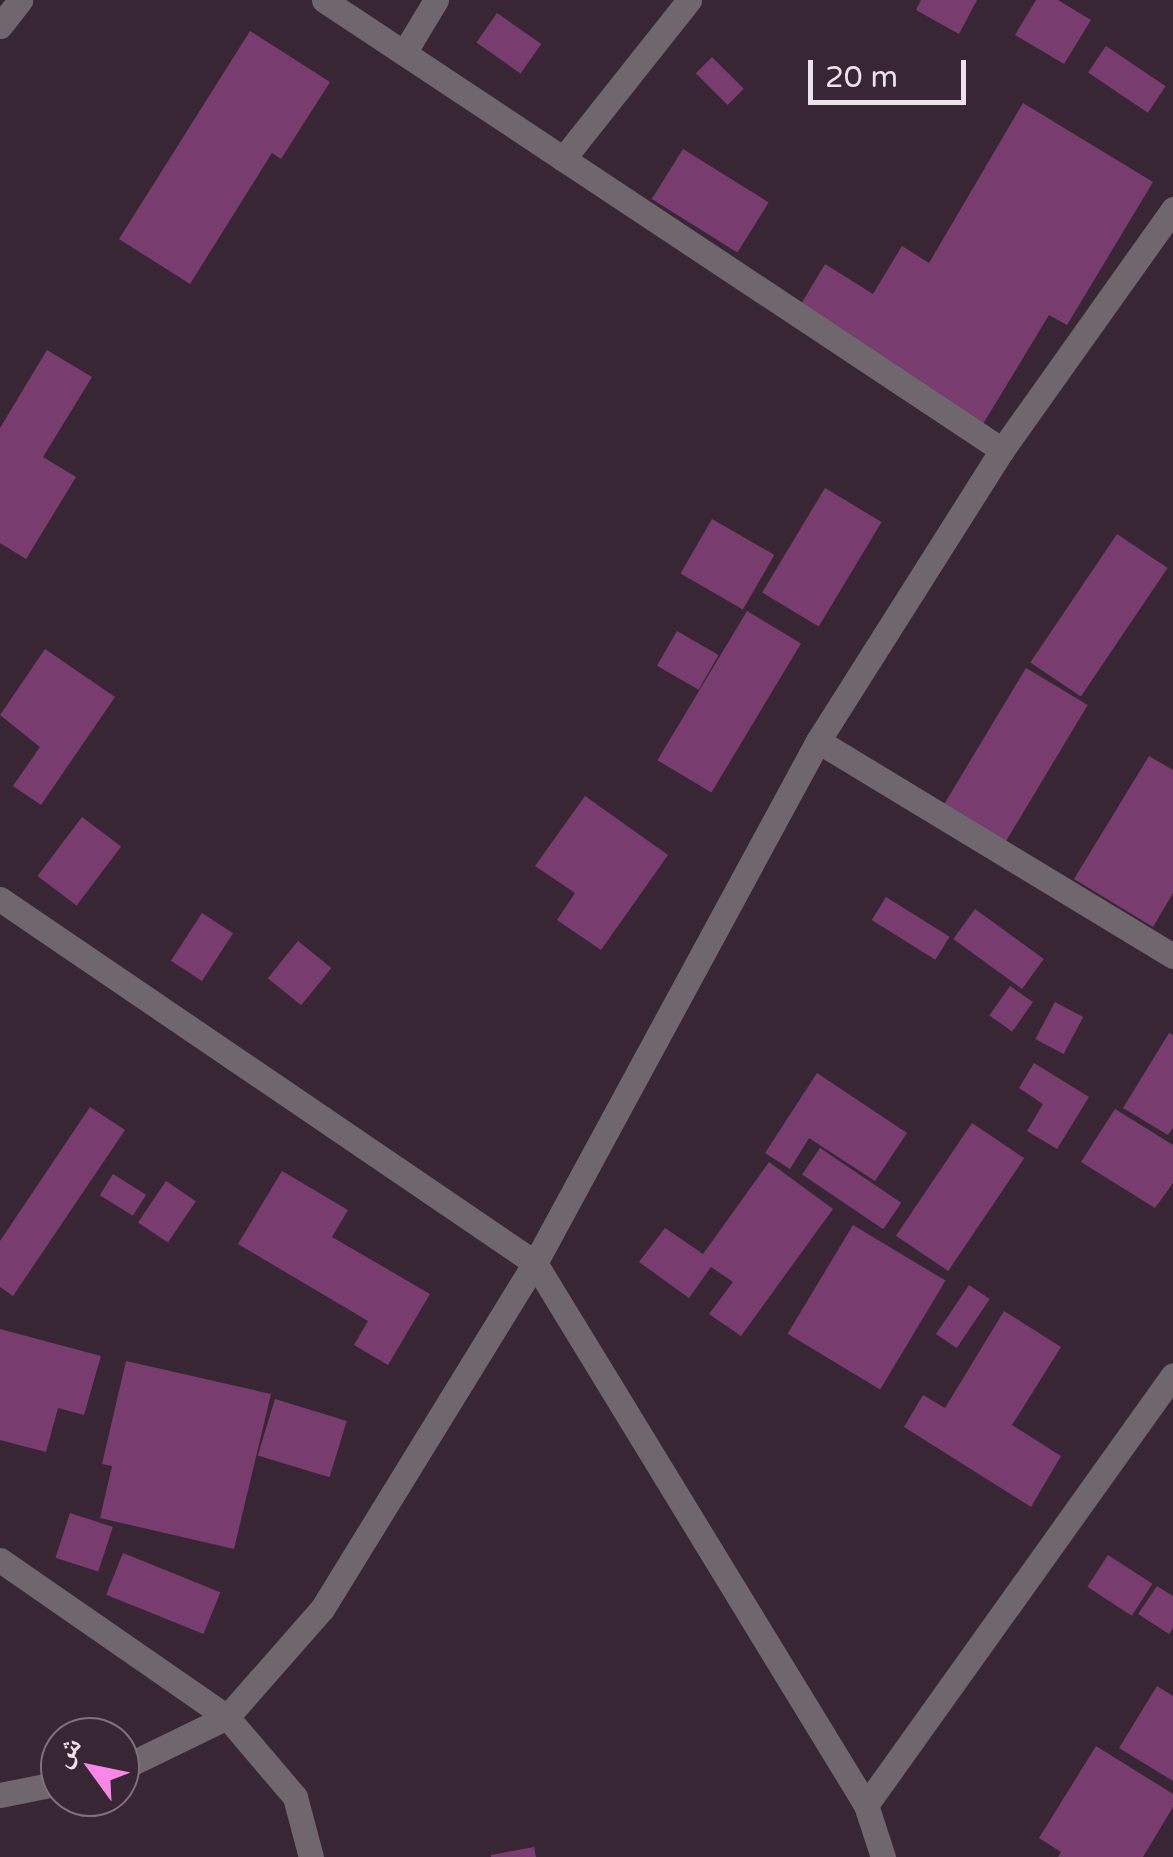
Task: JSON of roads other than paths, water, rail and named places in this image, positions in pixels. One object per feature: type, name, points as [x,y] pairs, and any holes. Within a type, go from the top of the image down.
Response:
[{"type":"street","points":[[0,26],[20,0]]},
{"type":"street","points":[[324,0],[1002,450]]},
{"type":"street","points":[[404,53],[436,0]]},
{"type":"street","points":[[563,158],[689,0]]},
{"type":"street","points":[[140,1759],[227,1717],[322,1609],[535,1263],[818,742],[1002,450],[1173,210]]},
{"type":"street","points":[[818,742],[1173,956]]},
{"type":"street","points":[[0,899],[535,1263],[866,1805],[883,1857]]},
{"type":"street","points":[[866,1805],[1173,1374]]},
{"type":"street","points":[[0,1560],[227,1717],[295,1796],[310,1857]]},
{"type":"street","points":[[0,1796],[40,1787]]}]
